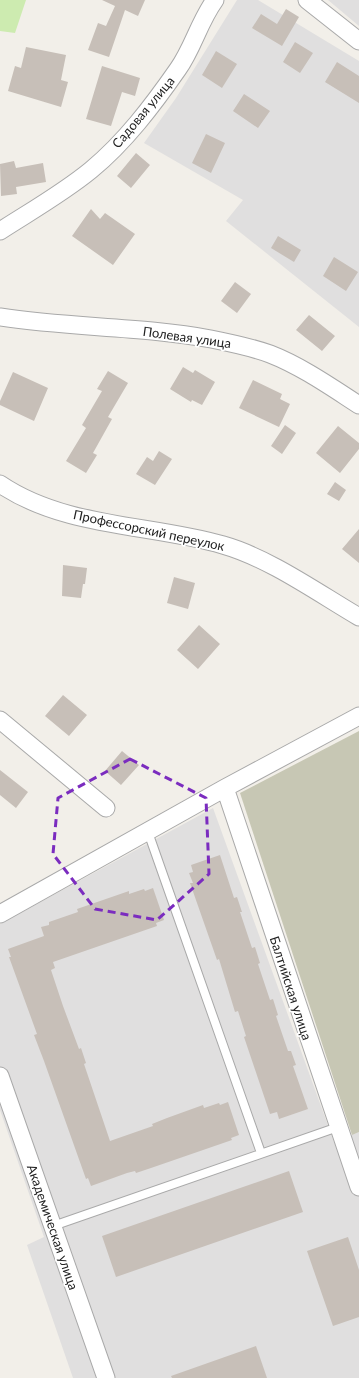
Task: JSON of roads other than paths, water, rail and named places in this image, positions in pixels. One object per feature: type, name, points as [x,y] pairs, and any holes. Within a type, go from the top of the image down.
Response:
[{"type":"street","name":"Садовая улица","points":[[0,231],[56,196],[91,170],[126,137],[180,68],[206,13],[215,0]]},
{"type":"street","points":[[307,0],[359,41]]},
{"type":"street","name":"Полевая улица","points":[[0,317],[27,321],[160,332],[246,346],[269,353],[293,364],[359,405]]},
{"type":"street","name":"Профессорский переулок","points":[[0,484],[44,507],[90,519],[224,545],[262,560],[359,617]]},
{"type":"street","points":[[0,914],[225,788],[359,716]]},
{"type":"street","points":[[0,720],[106,808]]},
{"type":"street","name":"Балтийская улица","points":[[225,788],[359,1187]]},
{"type":"street","name":"Академическая улица","points":[[0,1076],[106,1378]]},
{"type":"lane","points":[[148,832],[261,1153]]},
{"type":"lane","points":[[53,1226],[338,1127]]}]
